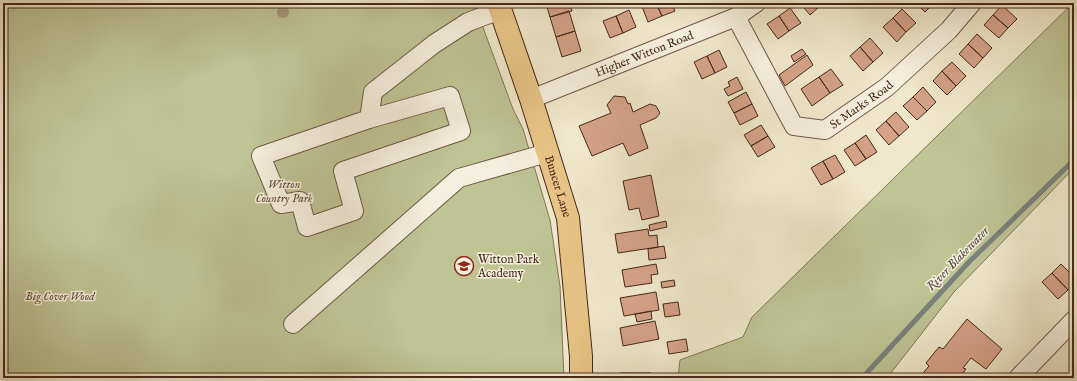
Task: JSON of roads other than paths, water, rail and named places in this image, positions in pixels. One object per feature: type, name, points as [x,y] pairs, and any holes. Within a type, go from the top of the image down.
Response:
[{"type":"main road","name":"Buncer Lane","points":[[499,6],[531,99],[568,218],[581,356],[581,378]]},
{"type":"street","name":"Higher Witton Road","points":[[531,99],[736,17],[756,3]]},
{"type":"street","name":"St Marks Road","points":[[736,17],[794,126],[825,130],[887,87],[949,30],[972,3]]},
{"type":"street","points":[[369,119],[373,92],[434,44],[468,22],[499,6]]},
{"type":"street","points":[[450,96],[461,131],[342,171],[354,211],[307,227],[300,201],[281,204],[261,156],[369,119],[450,96]]},
{"type":"street","points":[[293,324],[459,178],[547,153]]},
{"type":"street","points":[[1018,378],[1037,356],[1074,320]]},
{"type":"waterway","name":"River Blakewater","points":[[862,378],[969,262],[1074,160]]},
{"type":"place","name":"Witton Park Academy","points":[[464,266]]},
{"type":"park label","name":"Witton Country Park","points":[[284,191]]},
{"type":"park label","name":"Big Cover Wood","points":[[60,296]]}]
